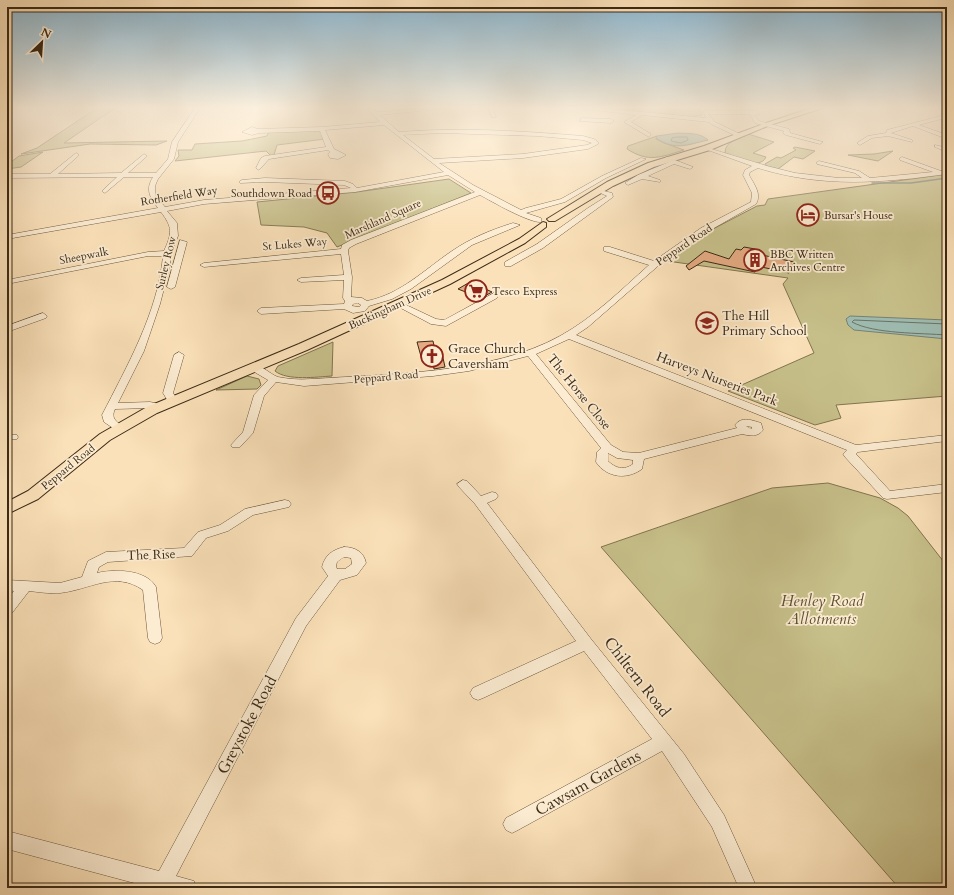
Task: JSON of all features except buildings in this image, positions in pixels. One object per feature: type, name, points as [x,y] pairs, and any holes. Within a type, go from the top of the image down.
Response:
[{"type":"main road","points":[[540,222],[552,218],[598,190],[631,174],[702,150]]},
{"type":"main road","name":"Buckingham Drive","points":[[254,368],[398,305],[481,264],[522,241],[540,222]]},
{"type":"main road","name":"Peppard Road","points":[[7,509],[33,495],[90,449],[119,429],[173,401],[254,368]]},
{"type":"street","name":"Surley Row","points":[[111,406],[139,351],[156,304],[166,265],[167,254],[174,236],[173,223],[151,192],[155,179],[171,159],[174,150]]},
{"type":"street","points":[[259,168],[263,159],[267,157],[317,150]]},
{"type":"street","points":[[331,150],[335,153]]},
{"type":"street","points":[[418,150],[434,162],[482,192],[540,222]]},
{"type":"street","points":[[434,162],[551,153],[571,150]]},
{"type":"street","points":[[712,150],[757,166],[802,176],[870,181],[917,177],[944,172]]},
{"type":"street","points":[[51,176],[76,155]]},
{"type":"street","points":[[105,191],[144,156]]},
{"type":"street","points":[[521,213],[570,198],[604,177],[643,159]]},
{"type":"street","points":[[628,183],[670,161],[690,167]]},
{"type":"street","points":[[905,161],[944,172]]},
{"type":"street","points":[[819,163],[857,172],[870,181]]},
{"type":"street","name":"Peppard Road","points":[[254,368],[274,379],[304,383],[434,373],[469,368],[530,353],[569,335],[600,313],[655,264],[704,230],[754,203],[756,199],[755,193],[746,175],[747,171],[757,166]]},
{"type":"street","points":[[242,182],[265,180],[345,183],[351,185],[355,190],[450,172]]},
{"type":"street","points":[[631,174],[658,181]]},
{"type":"street","points":[[7,176],[123,175],[134,177],[158,175]]},
{"type":"street","name":"Rotherfield Way","points":[[7,237],[226,199],[355,190]]},
{"type":"street","points":[[508,264],[540,246],[590,209],[610,197],[610,194],[598,190]]},
{"type":"street","name":"Marshland Square","points":[[348,304],[348,277],[344,251],[345,247],[350,243],[380,233],[448,203],[482,192]]},
{"type":"street","name":"Buckingham Drive","points":[[348,304],[359,300],[366,304],[378,302],[406,290],[464,246],[483,236],[516,225]]},
{"type":"street","points":[[522,241],[540,246]]},
{"type":"street","points":[[171,287],[183,242]]},
{"type":"street","points":[[607,249],[655,264]]},
{"type":"street","name":"St Lukes Way","points":[[204,265],[232,265],[247,260],[344,251]]},
{"type":"street","name":"Sheepwalk","points":[[7,282],[148,254],[180,253]]},
{"type":"street","points":[[301,280],[348,277]]},
{"type":"street","points":[[398,305],[434,322],[446,322],[494,296]]},
{"type":"street","points":[[261,311],[348,304]]},
{"type":"street","points":[[7,328],[43,316]]},
{"type":"street","name":"Harveys Nurseries Park","points":[[569,335],[593,346],[855,449],[947,438]]},
{"type":"street","name":"The Horse Close","points":[[530,353],[607,448],[621,455],[639,457],[743,430]]},
{"type":"street","points":[[173,401],[168,393],[180,355]]},
{"type":"street","points":[[236,445],[248,433],[259,395],[274,379]]},
{"type":"street","points":[[119,429],[108,420],[107,415],[111,406],[150,405],[160,407]]},
{"type":"street","name":"The Horse Close","points":[[607,448],[602,452],[602,462],[612,471],[621,473],[630,472],[638,466],[639,457]]},
{"type":"street","points":[[855,449],[849,454],[887,495],[947,488]]},
{"type":"street","name":"Chiltern Road","points":[[463,484],[485,498],[586,642],[664,741],[718,820],[748,888]]},
{"type":"street","name":"The Rise","points":[[88,580],[93,564],[106,557],[187,554],[202,535],[224,528],[249,512],[285,504]]},
{"type":"street","name":"Greystoke Road","points":[[164,881],[301,622],[337,574]]},
{"type":"street","points":[[7,585],[60,588],[106,576],[136,578],[149,587],[155,638]]},
{"type":"street","points":[[7,609],[25,587]]},
{"type":"street","points":[[478,693],[586,642]]},
{"type":"street","name":"Cawsam Gardens","points":[[512,824],[664,741]]},
{"type":"street","points":[[7,840],[187,888]]},
{"type":"green space","points":[[32,150],[50,150],[21,154]]},
{"type":"green space","points":[[178,150],[276,150],[274,155],[271,156],[266,151],[175,161],[179,156]]},
{"type":"green space","points":[[629,150],[684,150],[655,157],[642,156]]},
{"type":"green space","points":[[726,150],[759,150],[753,153],[766,157],[763,161],[753,163],[725,153]]},
{"type":"green space","points":[[796,150],[815,151],[803,159],[794,157],[778,169],[766,166],[765,164],[777,157],[781,158]]},
{"type":"green space","points":[[893,151],[878,161],[848,155],[874,154]]},
{"type":"green space","points":[[43,152],[21,167],[7,169],[7,165],[19,156]]},
{"type":"green space","points":[[947,174],[947,396],[836,405],[841,418],[815,425],[728,391],[814,353],[783,284],[788,278],[667,261],[713,229],[757,206],[765,205],[768,199]]},
{"type":"green space","points":[[449,179],[471,193],[337,247],[327,233],[304,227],[261,225],[257,202],[357,192]]},
{"type":"green space","points":[[333,342],[332,376],[294,377],[280,374],[275,371],[278,366]]},
{"type":"green space","points":[[247,376],[259,379],[261,385],[257,389],[216,390]]},
{"type":"green space","name":"Henley Road Allotments","points":[[828,483],[880,498],[898,508],[908,516],[947,566],[947,888],[899,888],[601,547],[772,488]]},
{"type":"water","points":[[850,316],[947,320],[947,339],[854,330],[848,325],[846,319]]},
{"type":"waterway","points":[[872,183],[911,183],[947,178]]},
{"type":"place","name":"Southdown Road","points":[[328,193]]},
{"type":"place","name":"Bursar's House","points":[[808,215]]},
{"type":"place","name":"BBC Written Archives Centre","points":[[755,260]]},
{"type":"place","name":"Tesco Express","points":[[476,291]]},
{"type":"place","name":"The Hill Primary School","points":[[707,323]]},
{"type":"place","name":"Grace Church Caversham","points":[[432,356]]}]
